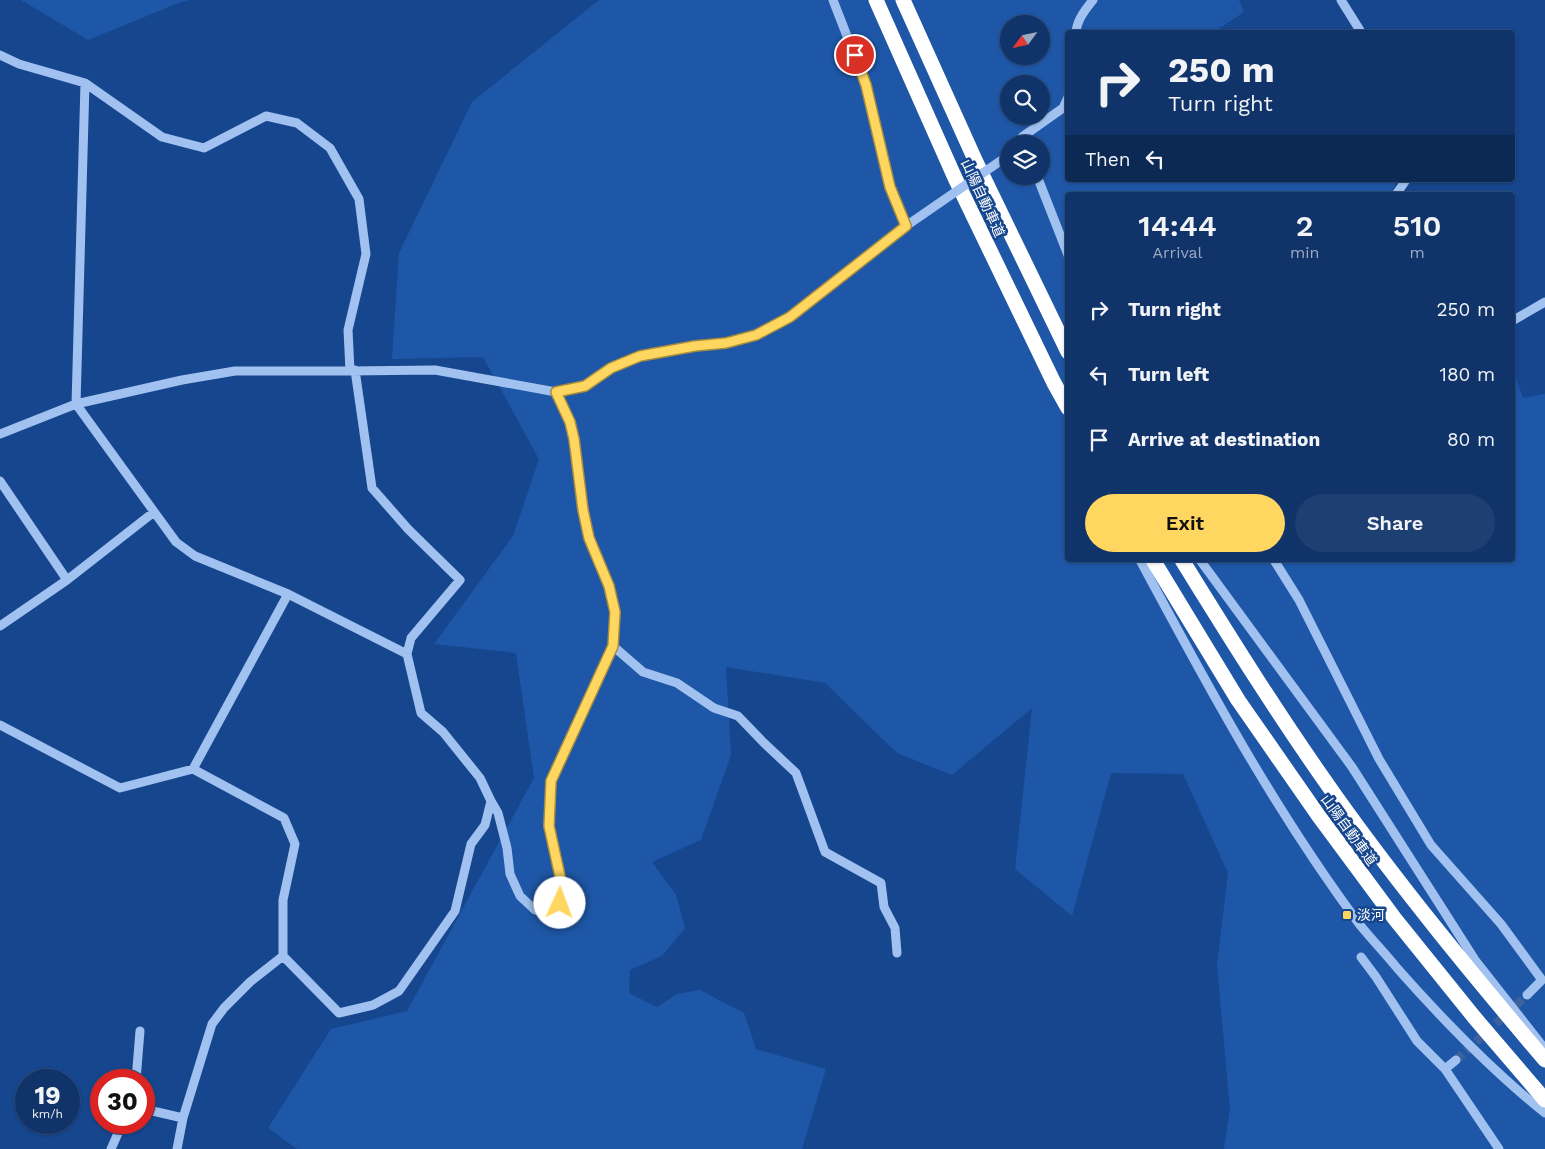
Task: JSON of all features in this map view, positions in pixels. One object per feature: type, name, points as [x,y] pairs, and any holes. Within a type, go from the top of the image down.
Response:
[{"type":"highway","name":"山陽自動車道","points":[[876,0],[955,178],[1065,402]]},
{"type":"highway","name":"山陽自動車道","points":[[904,0],[976,162],[1065,346]]},
{"type":"highway","name":"山陽自動車道","points":[[1154,562],[1238,700],[1318,815],[1395,920],[1545,1100]]},
{"type":"highway","name":"山陽自動車道","points":[[1183,562],[1260,685],[1338,799],[1416,903],[1496,1003],[1545,1060]]},
{"type":"street","points":[[833,0],[866,85],[890,187],[906,226]]},
{"type":"street","points":[[1076,30],[1084,11],[1093,0]]},
{"type":"street","points":[[1340,0],[1360,30]]},
{"type":"street","points":[[0,55],[19,64],[85,83],[162,137],[204,148],[266,116],[298,123],[330,148],[360,199],[366,254],[348,330],[372,488],[408,529],[460,580],[411,638],[407,654],[421,713],[443,732],[480,778],[498,813],[507,848],[510,874],[520,896],[534,910],[554,912],[560,903],[563,890],[549,826],[551,781],[613,646],[615,612],[609,586],[589,538],[583,510],[574,439],[570,422],[556,392]]},
{"type":"street","points":[[85,83],[76,404],[176,542],[194,556],[288,594],[407,654]]},
{"type":"street","points":[[1029,135],[1063,108],[1065,104]]},
{"type":"street","points":[[0,434],[76,404],[182,380],[235,371],[435,370],[556,392],[585,386],[611,368],[640,356],[695,346],[726,343],[756,335],[790,317],[906,226],[1000,161]]},
{"type":"street","points":[[1041,185],[1065,246]]},
{"type":"street","points":[[1515,319],[1545,302]]},
{"type":"street","points":[[0,481],[67,580]]},
{"type":"street","points":[[0,626],[67,580],[154,512]]},
{"type":"street","points":[[1141,562],[1241,744],[1294,831],[1361,926],[1434,1010],[1514,1088],[1545,1113]]},
{"type":"street","points":[[1201,562],[1352,767],[1475,960],[1545,1049]]},
{"type":"street","points":[[1275,562],[1299,600],[1379,759],[1431,844],[1501,924],[1542,980],[1527,995]]},
{"type":"street","points":[[193,769],[288,594]]},
{"type":"street","points":[[613,646],[643,672],[677,683],[714,708],[738,716],[796,772],[825,852],[881,882],[884,908],[895,928],[898,953]]},
{"type":"street","points":[[0,725],[120,788],[193,769],[284,818],[295,844],[283,900],[283,956],[339,1013],[373,1005],[399,991],[455,910],[471,844],[485,825],[491,800]]},
{"type":"street","points":[[177,1149],[183,1118],[212,1024],[224,1008],[250,982],[283,956]]},
{"type":"street","points":[[1360,957],[1376,977],[1417,1041],[1445,1069],[1499,1149]]},
{"type":"street","points":[[137,1069],[140,1032]]},
{"type":"street","points":[[1445,1069],[1456,1060]]},
{"type":"street","points":[[155,1112],[183,1118]]},
{"type":"street","points":[[111,1149],[118,1134]]},
{"type":"shaded area","points":[[21,0],[189,0],[88,40]]},
{"type":"shaded area","points":[[599,0],[1239,0],[1244,12],[1217,30],[1065,30],[1065,182],[1396,182],[1394,192],[1065,192],[1065,562],[1515,562],[1515,376],[1523,398],[1545,394],[1545,1149],[1224,1149],[1230,1109],[1217,965],[1228,873],[1183,774],[1111,773],[1072,916],[1015,869],[1032,708],[952,775],[897,753],[825,683],[726,667],[731,755],[701,840],[652,862],[676,895],[685,928],[662,956],[630,970],[629,993],[657,1007],[677,994],[700,990],[744,1013],[756,1049],[826,1069],[802,1149],[297,1149],[268,1128],[331,1029],[407,1011],[534,778],[516,653],[434,644],[513,536],[539,459],[483,357],[392,359],[399,253],[472,102]]},
{"type":"tunnel","points":[[1456,1060],[1527,995]]},
{"type":"place","name":"淡河","points":[[1347,915]]},
{"type":"route","points":[[560,903],[563,890],[549,826],[551,781],[613,646],[615,612],[609,586],[589,538],[583,510],[574,439],[570,422],[556,392],[585,386],[611,368],[640,356],[695,346],[726,343],[756,335],[790,317],[906,226],[890,187],[866,85],[855,55]]}]
